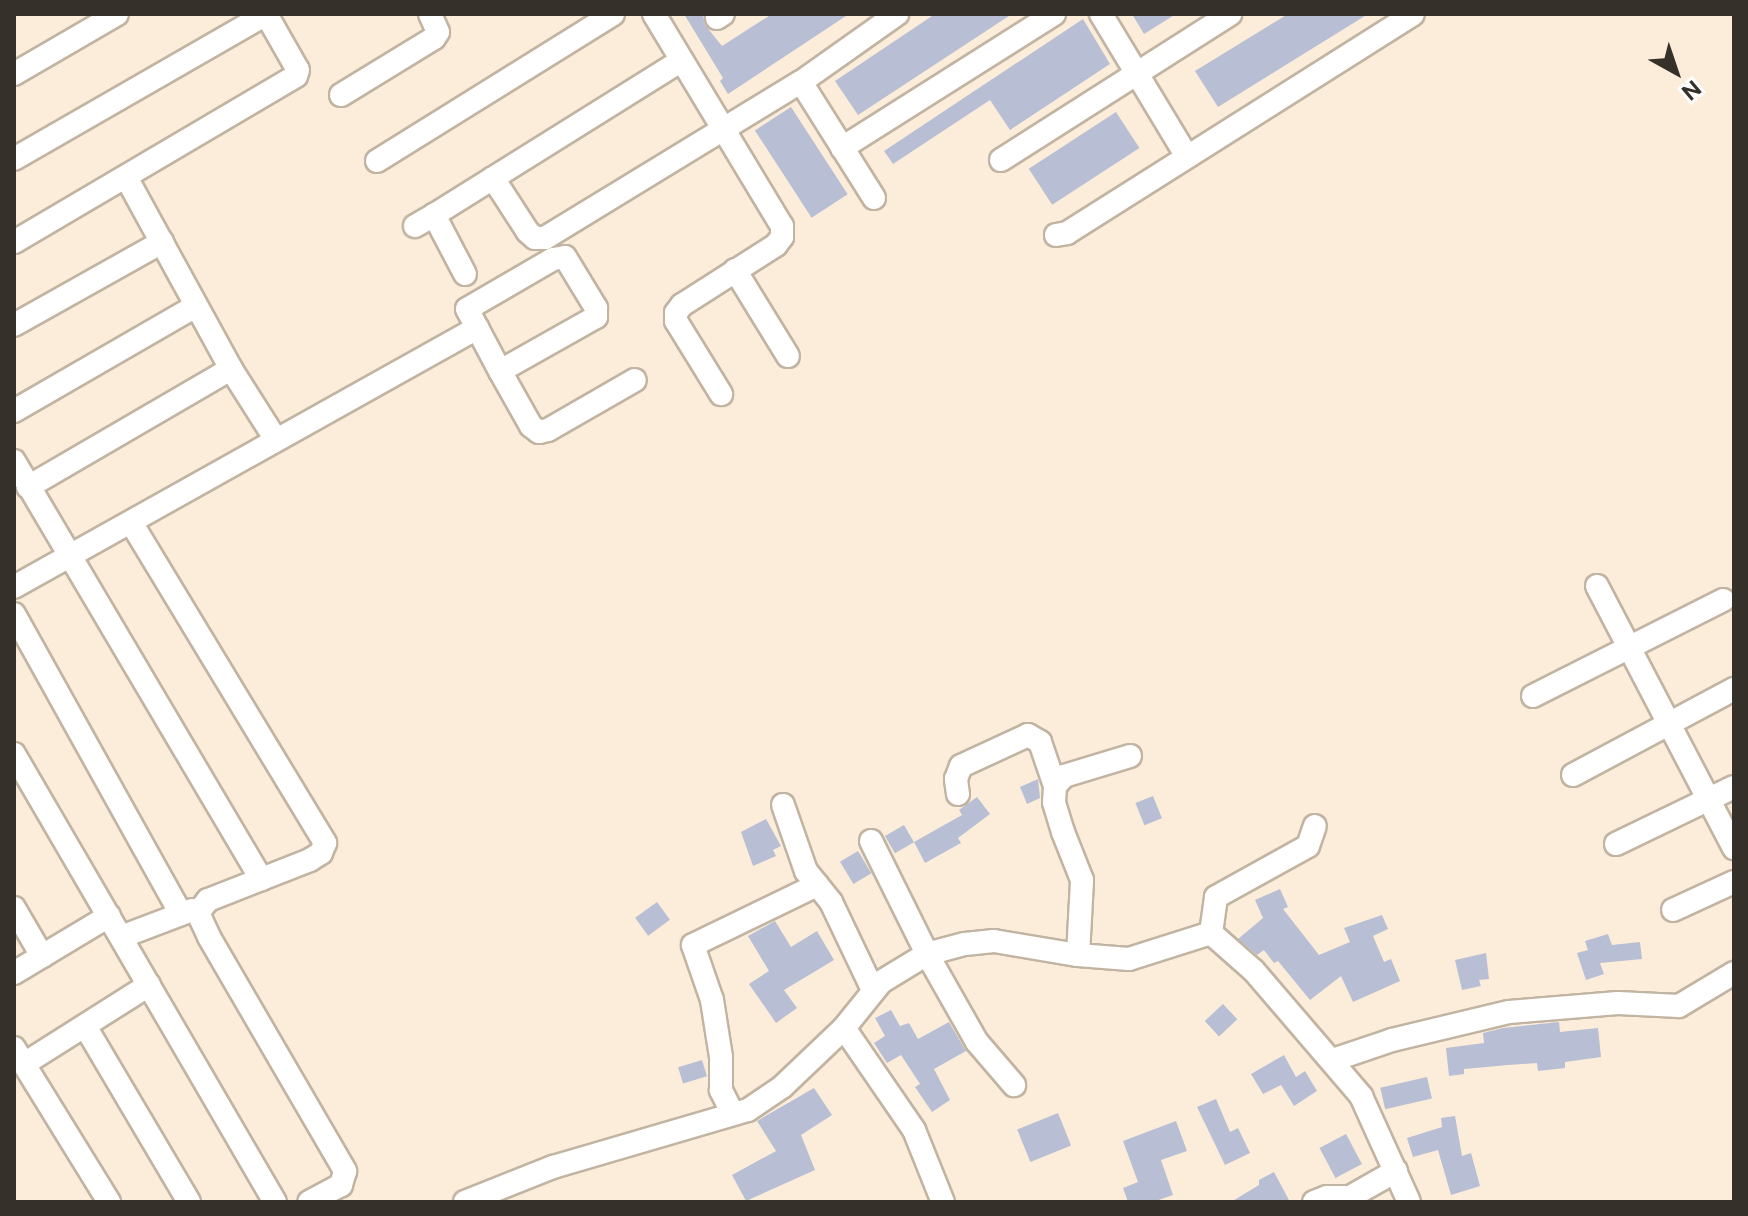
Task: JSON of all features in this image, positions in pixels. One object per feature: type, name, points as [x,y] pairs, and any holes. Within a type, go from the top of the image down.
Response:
[{"type":"street","points":[[14,74],[117,14]]},
{"type":"street","points":[[14,159],[266,14],[298,70],[296,76],[14,242]]},
{"type":"street","points":[[341,95],[434,38],[438,32],[430,14]]},
{"type":"street","points":[[377,161],[613,14]]},
{"type":"street","points":[[654,14],[782,226],[782,237],[776,245],[682,305],[676,313],[676,321],[721,394]]},
{"type":"street","points":[[493,178],[528,232],[535,238],[545,238],[801,82],[897,14]]},
{"type":"street","points":[[842,148],[1054,14]]},
{"type":"street","points":[[1101,14],[1186,155]]},
{"type":"street","points":[[1056,235],[1067,233],[1413,14]]},
{"type":"street","points":[[1001,160],[1136,74],[1217,17]]},
{"type":"street","points":[[465,274],[424,221],[682,60]]},
{"type":"street","points":[[801,82],[874,198]]},
{"type":"street","points":[[126,177],[231,369],[276,440]]},
{"type":"street","points":[[14,325],[162,242]]},
{"type":"street","points":[[500,371],[596,317],[596,308],[565,257],[553,259],[467,309],[500,371],[531,426],[539,432],[548,430],[635,380]]},
{"type":"street","points":[[735,270],[788,356]]},
{"type":"street","points":[[14,411],[196,306]]},
{"type":"street","points":[[14,587],[132,524],[477,328]]},
{"type":"street","points":[[28,487],[231,369]]},
{"type":"street","points":[[14,461],[261,879]]},
{"type":"street","points":[[121,937],[321,853],[325,843],[132,524]]},
{"type":"street","points":[[1597,586],[1734,848]]},
{"type":"street","points":[[1533,696],[1723,600]]},
{"type":"street","points":[[14,614],[191,910],[200,920],[345,1171],[341,1185],[309,1202]]},
{"type":"street","points":[[1573,775],[1734,689]]},
{"type":"street","points":[[958,794],[956,779],[961,766],[1028,735],[1040,742],[1055,786],[1054,802],[1063,832],[1082,880],[1078,955]]},
{"type":"street","points":[[14,754],[275,1202]]},
{"type":"street","points":[[1055,786],[1064,776],[1130,756]]},
{"type":"street","points":[[1616,844],[1734,787]]},
{"type":"street","points":[[783,805],[806,871],[831,902],[873,990]]},
{"type":"street","points":[[1211,933],[1216,897],[1308,846],[1315,826]]},
{"type":"street","points":[[871,841],[927,954],[977,1042],[1014,1085]]},
{"type":"street","points":[[1673,910],[1734,882]]},
{"type":"street","points":[[732,1112],[721,1090],[721,1057],[712,1000],[693,945],[817,885]]},
{"type":"street","points":[[14,908],[42,956]]},
{"type":"street","points":[[14,973],[109,916]]},
{"type":"street","points":[[465,1202],[553,1167],[633,1146],[732,1112],[748,1110],[782,1087],[844,1028],[873,990],[927,954],[965,944],[994,941],[1078,955],[1129,959],[1211,933]]},
{"type":"street","points":[[1211,933],[1254,971],[1361,1096],[1409,1202]]},
{"type":"street","points":[[1333,1060],[1392,1040],[1509,1012],[1618,1003],[1679,1006],[1734,973]]},
{"type":"street","points":[[109,1202],[19,1056],[85,1026],[149,985]]},
{"type":"street","points":[[85,1026],[189,1202]]},
{"type":"street","points":[[844,1028],[914,1130],[943,1202]]},
{"type":"street","points":[[1314,1202],[1327,1197],[1350,1197],[1396,1171]]},
{"type":"building","points":[[684,14],[703,14],[705,25],[722,46],[772,14],[849,14],[728,94],[720,81],[723,78]]},
{"type":"building","points":[[935,14],[1012,14],[858,115],[835,81]]},
{"type":"building","points":[[1132,14],[1176,14],[1144,34]]},
{"type":"building","points":[[1288,14],[1368,14],[1218,107],[1195,71]]},
{"type":"building","points":[[1083,19],[1110,64],[1010,130],[990,100],[893,164],[884,151]]},
{"type":"building","points":[[791,107],[848,194],[812,218],[755,130]]},
{"type":"building","points":[[1116,112],[1139,148],[1052,205],[1029,169]]},
{"type":"building","points":[[1038,779],[1040,798],[1027,804],[1020,787]]},
{"type":"building","points":[[1153,796],[1162,818],[1144,825],[1135,803]]},
{"type":"building","points":[[977,797],[990,814],[958,838],[961,843],[925,863],[914,842],[962,815],[959,810]]},
{"type":"building","points":[[766,819],[781,846],[773,850],[776,856],[753,866],[741,832]]},
{"type":"building","points":[[904,825],[914,842],[895,853],[885,836]]},
{"type":"building","points":[[858,851],[871,873],[853,884],[840,862]]},
{"type":"building","points":[[1280,889],[1288,907],[1283,909],[1319,955],[1350,942],[1344,928],[1382,915],[1388,929],[1373,936],[1384,962],[1391,959],[1400,981],[1353,1002],[1341,976],[1310,1000],[1278,961],[1274,963],[1264,950],[1257,955],[1238,939],[1263,918],[1255,900]]},
{"type":"building","points":[[657,902],[670,920],[648,936],[635,918]]},
{"type":"building","points":[[775,921],[791,947],[817,931],[834,960],[784,990],[797,1008],[776,1023],[749,984],[769,971],[748,936]]},
{"type":"building","points":[[1608,934],[1612,945],[1640,942],[1642,959],[1600,963],[1604,974],[1586,980],[1577,953],[1588,950],[1585,941]]},
{"type":"building","points":[[1486,953],[1489,979],[1479,980],[1481,986],[1462,990],[1455,960]]},
{"type":"building","points":[[1223,1004],[1237,1019],[1219,1036],[1205,1021]]},
{"type":"building","points":[[891,1010],[900,1026],[909,1023],[918,1039],[949,1022],[966,1051],[934,1069],[950,1100],[932,1112],[915,1087],[920,1084],[901,1055],[887,1063],[874,1043],[885,1036],[875,1018]]},
{"type":"building","points":[[1559,1022],[1560,1032],[1598,1028],[1601,1057],[1565,1062],[1565,1068],[1538,1071],[1537,1063],[1508,1065],[1464,1069],[1464,1074],[1449,1076],[1446,1048],[1484,1043],[1483,1033],[1503,1028]]},
{"type":"building","points":[[1284,1055],[1296,1077],[1305,1071],[1317,1091],[1294,1106],[1281,1085],[1263,1094],[1251,1074]]},
{"type":"building","points":[[702,1060],[707,1076],[683,1084],[678,1067]]},
{"type":"building","points":[[1427,1077],[1432,1098],[1385,1109],[1380,1088]]},
{"type":"building","points":[[814,1088],[832,1115],[801,1135],[815,1170],[746,1201],[732,1175],[776,1151],[757,1121]]},
{"type":"building","points":[[1216,1099],[1230,1132],[1238,1128],[1250,1153],[1225,1165],[1197,1107]]},
{"type":"building","points":[[1058,1113],[1071,1145],[1030,1162],[1017,1129]]},
{"type":"building","points":[[1455,1116],[1462,1156],[1471,1153],[1480,1186],[1451,1195],[1438,1150],[1413,1157],[1407,1138],[1442,1127],[1441,1118]]},
{"type":"building","points":[[1176,1121],[1187,1151],[1161,1160],[1173,1195],[1153,1202],[1128,1202],[1123,1188],[1138,1182],[1123,1141]]},
{"type":"building","points":[[1346,1134],[1362,1164],[1335,1178],[1320,1148]]},
{"type":"building","points":[[1274,1172],[1290,1202],[1231,1202],[1259,1185],[1259,1180]]}]
